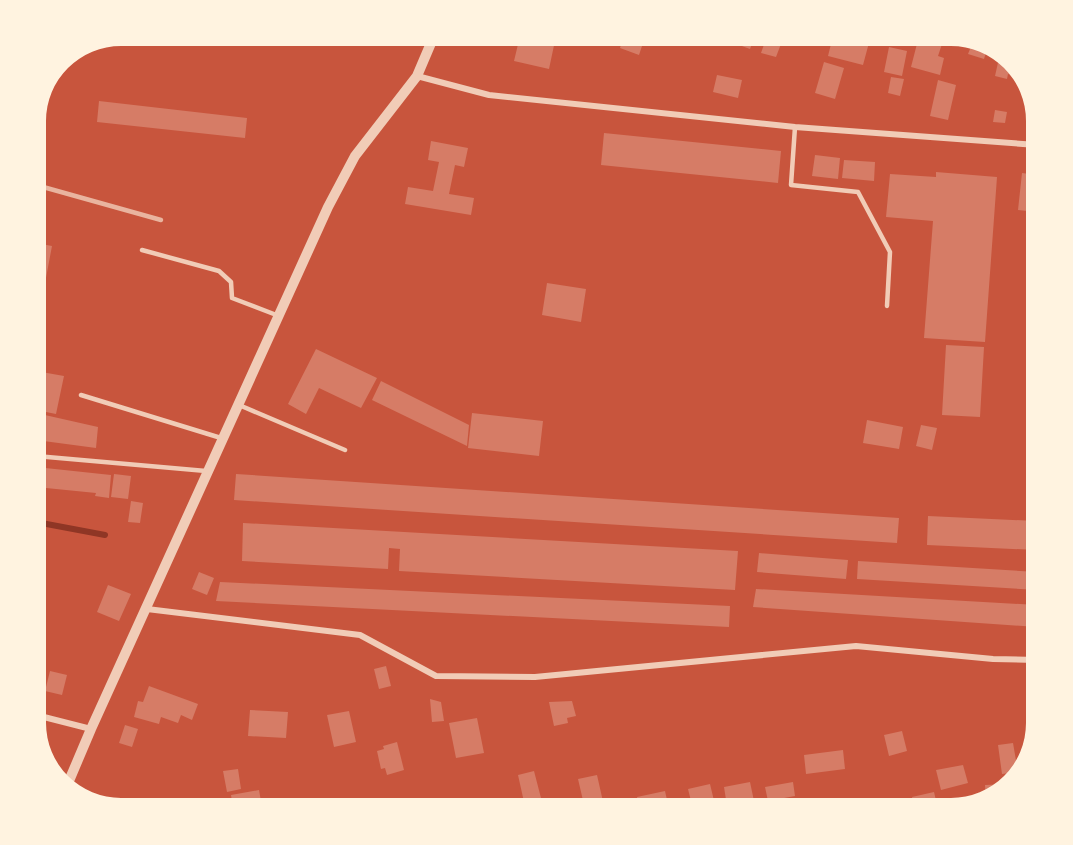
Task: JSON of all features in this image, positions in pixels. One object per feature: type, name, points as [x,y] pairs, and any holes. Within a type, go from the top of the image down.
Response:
[{"type":"street","points":[[70,777],[328,207],[355,156],[417,76],[430,46]]},
{"type":"street","points":[[417,76],[489,95],[795,127],[1026,144]]},
{"type":"street","points":[[147,609],[360,635],[436,676],[535,677],[856,646],[993,659],[1026,660]]},
{"type":"street","points":[[47,718],[91,729]]},
{"type":"lane","points":[[795,127],[791,185],[858,192],[890,252],[887,306]]},
{"type":"lane","points":[[142,250],[219,271],[231,282],[232,298],[279,316]]},
{"type":"lane","points":[[81,395],[224,438]]},
{"type":"lane","points":[[239,405],[345,450]]},
{"type":"lane","points":[[47,457],[209,472]]},
{"type":"building","points":[[518,46],[554,46],[549,69],[514,61]]},
{"type":"building","points":[[621,46],[642,46],[639,55],[620,48]]},
{"type":"building","points":[[763,46],[780,46],[776,57],[761,53]]},
{"type":"building","points":[[830,46],[868,46],[863,65],[828,56]]},
{"type":"building","points":[[916,46],[941,46],[938,56],[944,58],[940,75],[911,67]]},
{"type":"building","points":[[889,47],[907,51],[902,76],[884,72]]},
{"type":"building","points":[[970,49],[985,55],[984,59],[968,54]]},
{"type":"building","points":[[824,62],[844,68],[835,99],[815,93]]},
{"type":"building","points":[[998,63],[1010,74],[1007,79],[995,76]]},
{"type":"building","points":[[717,75],[742,80],[738,98],[713,92]]},
{"type":"building","points":[[891,77],[904,79],[900,96],[888,93]]},
{"type":"building","points":[[938,80],[956,85],[948,120],[930,116]]},
{"type":"building","points":[[99,101],[247,118],[245,138],[97,122]]},
{"type":"building","points":[[995,110],[1007,112],[1005,123],[993,122]]},
{"type":"building","points":[[604,133],[781,151],[778,183],[601,165]]},
{"type":"building","points":[[431,141],[468,148],[464,167],[455,165],[449,194],[474,198],[471,215],[405,204],[408,187],[433,191],[439,162],[428,160]]},
{"type":"building","points":[[815,155],[840,158],[838,179],[812,176]]},
{"type":"building","points":[[844,160],[875,162],[874,181],[842,178]]},
{"type":"building","points":[[936,172],[997,177],[985,342],[924,338],[933,221],[886,217],[890,174],[936,177]]},
{"type":"building","points":[[1022,173],[1026,174],[1026,211],[1018,210]]},
{"type":"building","points":[[47,245],[52,246],[47,272]]},
{"type":"building","points":[[547,283],[586,289],[581,322],[542,315]]},
{"type":"building","points":[[946,345],[984,347],[980,417],[942,415]]},
{"type":"building","points":[[316,349],[377,378],[361,408],[319,388],[306,414],[288,404]]},
{"type":"building","points":[[47,373],[64,376],[56,414],[47,412]]},
{"type":"building","points":[[381,381],[469,425],[467,446],[372,400]]},
{"type":"building","points":[[472,413],[543,421],[539,456],[468,448]]},
{"type":"building","points":[[47,415],[98,427],[96,448],[47,441]]},
{"type":"building","points":[[867,420],[903,427],[899,449],[863,443]]},
{"type":"building","points":[[921,425],[937,428],[932,450],[916,446]]},
{"type":"building","points":[[47,468],[111,475],[109,498],[95,496],[96,493],[47,488]]},
{"type":"building","points":[[114,474],[131,476],[128,499],[111,497]]},
{"type":"building","points":[[236,474],[899,518],[897,543],[234,500]]},
{"type":"building","points":[[131,501],[143,503],[140,523],[128,522]]},
{"type":"building","points":[[928,516],[1026,520],[1026,550],[927,545]]},
{"type":"building","points":[[243,523],[738,551],[735,590],[399,571],[400,549],[389,548],[388,569],[242,561]]},
{"type":"building","points":[[759,553],[848,560],[846,579],[757,572]]},
{"type":"building","points":[[858,561],[1026,571],[1026,589],[857,579]]},
{"type":"building","points":[[199,572],[214,578],[207,595],[192,589]]},
{"type":"building","points":[[220,582],[730,606],[729,627],[216,601]]},
{"type":"building","points":[[108,585],[131,594],[119,621],[97,612]]},
{"type":"building","points":[[756,589],[1026,604],[1026,626],[753,607]]},
{"type":"building","points":[[386,666],[391,686],[379,689],[374,669]]},
{"type":"building","points":[[50,671],[67,675],[62,695],[47,691]]},
{"type":"building","points":[[149,686],[198,704],[192,720],[181,715],[178,723],[161,717],[159,724],[134,717],[138,701],[143,702]]},
{"type":"building","points":[[430,699],[441,702],[444,721],[432,722]]},
{"type":"building","points":[[572,701],[576,716],[567,718],[568,723],[554,726],[549,702]]},
{"type":"building","points":[[250,710],[288,712],[286,738],[248,736]]},
{"type":"building","points":[[349,711],[356,742],[334,747],[327,715]]},
{"type":"building","points":[[477,718],[484,753],[456,758],[449,723]]},
{"type":"building","points":[[125,725],[138,729],[132,747],[119,743]]},
{"type":"building","points":[[902,731],[907,751],[889,756],[884,735]]},
{"type":"building","points":[[397,742],[404,770],[387,775],[385,768],[381,769],[377,751],[384,749],[383,746]]},
{"type":"building","points":[[1013,743],[1016,761],[1007,773],[1002,774],[998,745]]},
{"type":"building","points":[[843,750],[845,769],[806,774],[804,755]]},
{"type":"building","points":[[963,765],[968,783],[941,790],[936,770]]},
{"type":"building","points":[[238,769],[241,789],[227,792],[223,771]]},
{"type":"building","points":[[534,771],[541,798],[523,798],[518,775]]},
{"type":"building","points":[[597,775],[602,798],[582,798],[578,779]]},
{"type":"building","points":[[750,782],[753,798],[726,798],[724,787]]},
{"type":"building","points":[[793,782],[795,796],[767,798],[765,787]]},
{"type":"building","points":[[710,784],[713,798],[690,798],[688,789]]},
{"type":"building","points":[[985,785],[995,785],[985,791]]},
{"type":"building","points":[[259,790],[260,798],[231,798],[231,795]]},
{"type":"building","points":[[665,791],[667,798],[637,798]]},
{"type":"building","points":[[934,792],[935,798],[912,798]]},
{"type":"waterway","points":[[47,524],[105,535]]},
{"type":"railway","points":[[47,188],[161,220]]}]
